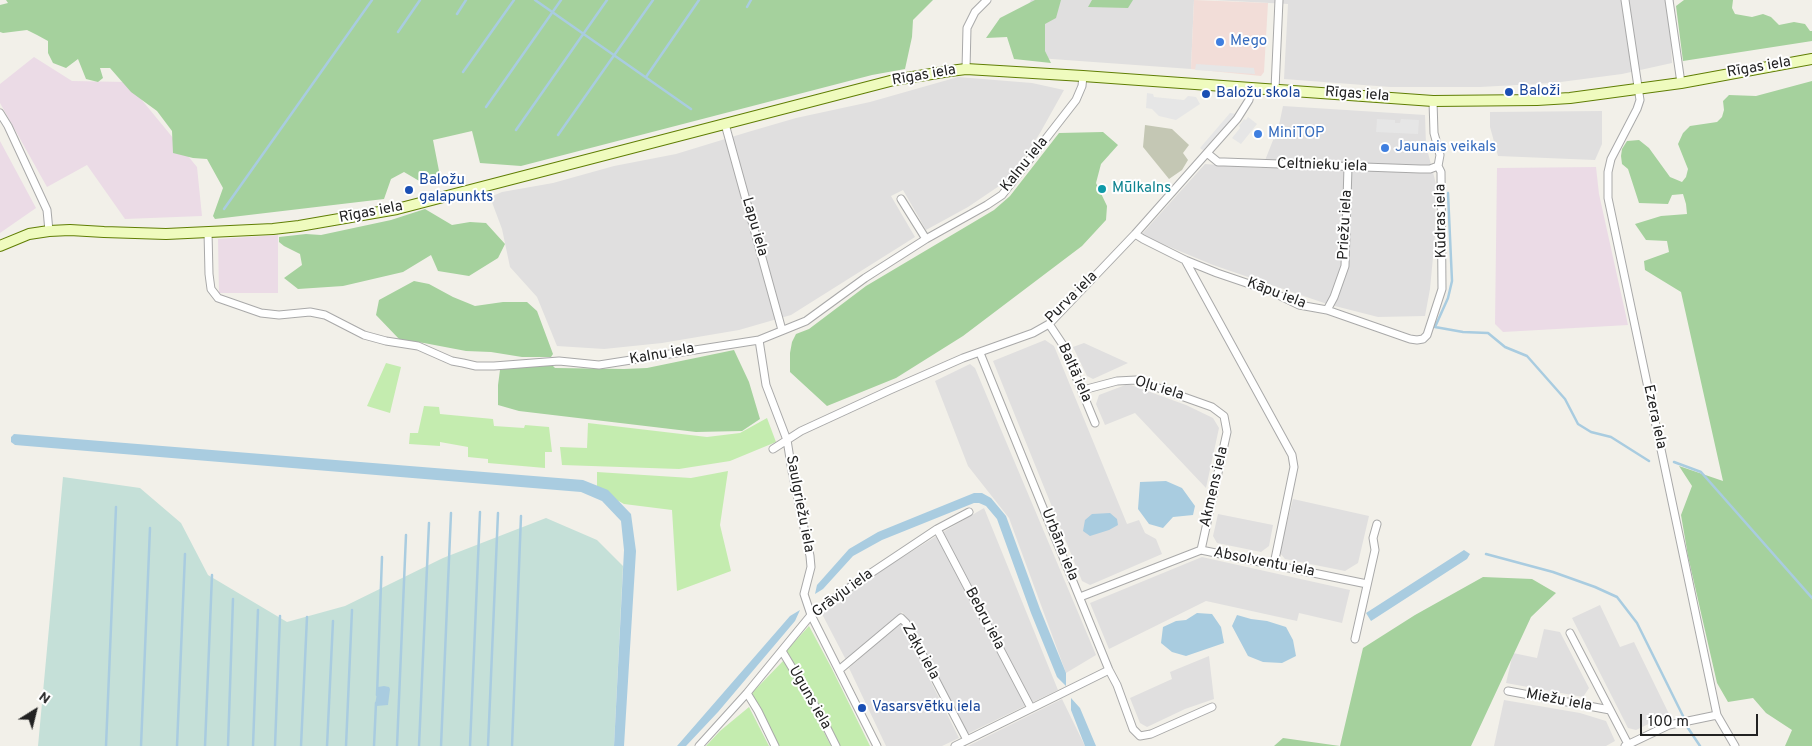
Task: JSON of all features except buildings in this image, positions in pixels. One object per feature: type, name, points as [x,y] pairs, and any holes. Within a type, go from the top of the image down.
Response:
[{"type":"main road","name":"Rīgas iela","points":[[0,246],[29,234],[49,231],[70,230],[166,234],[208,232],[299,226],[402,208],[894,80],[934,72],[966,69],[1433,101],[1558,99],[1681,83],[1812,59]]},
{"type":"street","points":[[966,69],[967,28],[975,12],[987,0]]},
{"type":"street","points":[[1275,89],[1278,0]]},
{"type":"street","name":"Ezera iela","points":[[1625,0],[1640,100],[1611,159],[1608,172],[1608,198],[1718,715],[1735,746]]},
{"type":"street","points":[[1669,0],[1681,83]]},
{"type":"street","name":"Kalnu iela","points":[[208,232],[211,289],[218,298],[261,313],[279,315],[310,312],[325,314],[364,335],[418,346],[463,364],[476,366],[559,361],[599,366],[759,340],[806,321],[865,278],[926,239],[1002,195],[1076,100],[1082,86],[1083,76]]},
{"type":"street","name":"Purva iela","points":[[773,449],[801,431],[890,390],[963,358],[1033,332],[1049,324],[1207,153],[1244,109],[1249,100],[1251,88]]},
{"type":"street","name":"Kūdras iela","points":[[1423,339],[1427,335],[1442,289],[1440,172],[1438,166],[1440,155],[1434,133],[1433,101]]},
{"type":"street","points":[[0,113],[8,126],[47,210],[49,231]]},
{"type":"street","name":"Lapu iela","points":[[725,124],[782,330]]},
{"type":"street","name":"Celtnieku iela","points":[[1207,153],[1218,162],[1430,169],[1438,166]]},
{"type":"street","name":"Priežu iela","points":[[1327,310],[1334,297],[1345,266],[1348,167]]},
{"type":"street","points":[[901,199],[926,239]]},
{"type":"street","name":"Kāpu iela","points":[[1134,234],[1185,260],[1270,291],[1299,305],[1327,310],[1410,339],[1423,339]]},
{"type":"street","points":[[1185,260],[1292,454],[1294,467],[1274,564]]},
{"type":"street","name":"Baltā iela","points":[[1049,324],[1063,345],[1095,423]]},
{"type":"street","name":"Saulgriežu iela","points":[[759,340],[766,385],[787,440],[810,556],[811,567],[804,594],[812,615],[877,746]]},
{"type":"street","name":"Urbāna iela","points":[[980,352],[1109,670],[1117,685],[1133,729],[1140,736],[1150,734],[1212,707]]},
{"type":"street","name":"Oļu iela","points":[[1083,390],[1117,381],[1136,380],[1212,407],[1224,416],[1227,424]]},
{"type":"street","name":"Akmens iela","points":[[1201,550],[1227,432],[1227,424]]},
{"type":"street","name":"Grāvju iela","points":[[699,746],[747,693],[812,615],[853,585],[938,529],[969,512]]},
{"type":"street","points":[[1355,639],[1367,592],[1375,550],[1373,538],[1377,524]]},
{"type":"street","name":"Bebru iela","points":[[938,529],[1031,708]]},
{"type":"street","name":"Absolventu iela","points":[[1080,597],[1201,550],[1367,584]]},
{"type":"street","name":"Zaķu iela","points":[[839,670],[901,618],[906,623],[967,740]]},
{"type":"street","points":[[1570,633],[1627,745],[1669,725],[1718,715]]},
{"type":"street","name":"Uguns iela","points":[[782,651],[820,714],[836,746]]},
{"type":"street","points":[[955,746],[1109,670]]},
{"type":"street","name":"Miežu iela","points":[[1508,691],[1610,710]]},
{"type":"street","points":[[747,693],[775,746]]},
{"type":"shaded area","points":[[1031,0],[1194,0],[1191,69],[1024,57],[1023,16]]},
{"type":"shaded area","points":[[1194,0],[1268,3],[1264,72],[1261,76],[1191,69]]},
{"type":"shaded area","points":[[1214,0],[1674,0],[1670,27],[1672,63],[1622,74],[1553,83],[1480,87],[1390,87],[1284,79],[1288,4]]},
{"type":"shaded area","points":[[34,57],[72,81],[127,82],[197,167],[202,216],[125,219],[87,165],[47,187],[0,103],[0,84]]},
{"type":"shaded area","points":[[1196,64],[1254,68],[1255,74],[1195,70]]},
{"type":"shaded area","points":[[958,77],[1032,83],[1064,90],[1040,133],[1011,178],[968,207],[926,230],[903,190],[891,196],[915,237],[791,315],[739,330],[662,343],[604,349],[557,346],[537,297],[510,267],[502,229],[490,197],[502,192],[553,183],[614,166],[676,154],[796,118],[870,102]]},
{"type":"shaded area","points":[[1147,93],[1153,94],[1154,97],[1184,100],[1188,96],[1196,97],[1200,104],[1176,120],[1159,116],[1152,109],[1146,108]]},
{"type":"shaded area","points":[[1283,106],[1425,115],[1426,145],[1436,184],[1435,236],[1430,289],[1425,316],[1378,317],[1327,304],[1213,265],[1141,235],[1205,164],[1262,168],[1279,125]]},
{"type":"shaded area","points":[[1602,111],[1602,144],[1595,160],[1498,156],[1490,127],[1490,112]]},
{"type":"shaded area","points":[[1230,113],[1237,114],[1204,151],[1200,148]]},
{"type":"shaded area","points":[[1248,117],[1257,124],[1241,144],[1232,138],[1244,119],[1246,120]]},
{"type":"shaded area","points":[[1377,119],[1395,120],[1395,123],[1400,123],[1401,119],[1419,120],[1418,134],[1376,132]]},
{"type":"shaded area","points":[[1145,125],[1172,129],[1189,145],[1183,153],[1188,160],[1182,170],[1169,179],[1143,147]]},
{"type":"shaded area","points":[[0,141],[36,208],[0,233]]},
{"type":"shaded area","points":[[1596,167],[1599,194],[1628,325],[1503,332],[1495,324],[1497,168]]},
{"type":"shaded area","points":[[278,235],[278,293],[219,293],[218,239]]},
{"type":"shaded area","points":[[1045,340],[1054,346],[1127,524],[1139,520],[1145,533],[1156,539],[1162,554],[1090,585],[1082,581],[993,361]]},
{"type":"shaded area","points":[[1084,343],[1128,363],[1093,379],[1087,376],[1073,347]]},
{"type":"shaded area","points":[[970,364],[975,368],[1096,655],[1066,673],[1009,518],[968,466],[935,381]]},
{"type":"shaded area","points":[[1128,384],[1186,405],[1213,418],[1219,428],[1206,488],[1135,413],[1105,425],[1096,404],[1099,395]]},
{"type":"shaded area","points":[[14,434],[583,480],[608,490],[631,514],[636,551],[624,746],[614,746],[624,550],[621,521],[602,501],[581,492],[15,445],[11,442],[11,437]]},
{"type":"shaded area","points":[[63,477],[140,488],[181,523],[208,575],[287,622],[345,606],[443,558],[546,518],[597,540],[623,566],[614,746],[38,746]]},
{"type":"shaded area","points":[[1166,481],[1182,488],[1195,506],[1193,515],[1173,517],[1163,528],[1149,524],[1138,509],[1140,482]]},
{"type":"shaded area","points":[[974,493],[982,493],[991,498],[1006,516],[1066,673],[1066,686],[1057,677],[1031,613],[997,519],[986,506],[979,503],[974,503],[882,540],[853,556],[823,589],[815,594],[817,585],[849,549],[878,532]]},
{"type":"shaded area","points":[[1293,499],[1369,516],[1358,563],[1345,571],[1285,559],[1279,552]]},
{"type":"shaded area","points":[[984,508],[1058,690],[967,734],[908,619],[902,612],[846,660],[822,614],[877,573]]},
{"type":"shaded area","points":[[1110,513],[1117,519],[1118,525],[1090,536],[1083,531],[1085,520],[1092,514]]},
{"type":"shaded area","points":[[1218,514],[1273,525],[1269,546],[1261,552],[1217,543],[1213,536]]},
{"type":"shaded area","points":[[1464,550],[1470,554],[1467,559],[1371,621],[1366,613]]},
{"type":"shaded area","points":[[1202,557],[1350,590],[1342,623],[1299,613],[1297,621],[1206,601],[1109,649],[1090,603]]},
{"type":"shaded area","points":[[1600,605],[1620,647],[1634,642],[1669,714],[1636,730],[1628,728],[1572,618]]},
{"type":"shaded area","points":[[800,610],[795,621],[718,712],[686,746],[677,746],[790,616]]},
{"type":"shaded area","points":[[1197,613],[1212,614],[1221,627],[1224,643],[1186,656],[1172,652],[1161,643],[1163,627],[1176,621],[1186,620]]},
{"type":"shaded area","points":[[1237,615],[1286,627],[1293,640],[1296,656],[1282,663],[1263,662],[1248,656],[1232,626]]},
{"type":"shaded area","points":[[901,622],[959,738],[942,746],[886,746],[849,668]]},
{"type":"shaded area","points":[[1544,629],[1560,632],[1589,688],[1583,697],[1506,683],[1513,653],[1537,658]]},
{"type":"shaded area","points":[[1209,656],[1214,699],[1185,709],[1147,727],[1140,723],[1130,698],[1172,679],[1170,672]]},
{"type":"shaded area","points":[[384,686],[390,689],[388,705],[376,706],[378,687]]},
{"type":"shaded area","points":[[1071,698],[1080,708],[1096,746],[1085,746],[1071,710]]},
{"type":"shaded area","points":[[1062,699],[1085,746],[968,746]]},
{"type":"shaded area","points":[[1504,700],[1580,713],[1606,721],[1615,741],[1606,746],[1494,746]]},
{"type":"green space","points":[[6,0],[933,0],[913,20],[912,37],[905,69],[872,75],[521,166],[480,163],[472,131],[433,140],[440,176],[421,182],[404,172],[391,179],[384,199],[215,219],[213,216],[223,188],[207,159],[173,153],[172,131],[157,111],[131,92],[110,68],[100,68],[103,78],[98,82],[86,79],[78,59],[66,68],[53,63],[48,53],[48,41],[27,30],[0,32],[0,5],[8,3]]},
{"type":"green space","points":[[1035,0],[1061,0],[1056,18],[1045,24],[1045,51],[1051,63],[1014,59],[1007,37],[986,38],[1000,18]]},
{"type":"green space","points":[[1092,0],[1133,0],[1128,8],[1088,7]]},
{"type":"green space","points":[[1684,0],[1733,0],[1732,8],[1735,14],[1752,17],[1763,14],[1771,17],[1779,25],[1794,22],[1805,24],[1812,31],[1812,41],[1683,61],[1676,6]]},
{"type":"green space","points":[[1812,81],[1812,746],[1785,746],[1792,730],[1766,713],[1753,698],[1728,702],[1717,683],[1688,556],[1681,515],[1692,486],[1679,466],[1723,481],[1681,292],[1645,270],[1644,261],[1669,252],[1667,241],[1646,240],[1635,224],[1661,216],[1687,214],[1686,204],[1683,194],[1672,195],[1668,204],[1639,203],[1628,169],[1622,164],[1621,156],[1622,149],[1627,141],[1639,140],[1649,148],[1670,177],[1682,182],[1686,177],[1688,169],[1678,144],[1683,133],[1690,126],[1717,122],[1722,117],[1724,110],[1723,101],[1729,95],[1756,96]]},
{"type":"green space","points":[[1103,132],[1118,145],[1101,164],[1096,183],[1107,206],[1106,220],[1082,246],[963,336],[896,378],[827,406],[790,372],[790,353],[796,334],[809,329],[866,286],[994,210],[1010,196],[1059,133]]},
{"type":"green space","points":[[425,209],[452,225],[470,222],[486,223],[505,244],[498,258],[469,276],[438,271],[431,255],[403,272],[343,286],[298,289],[284,278],[302,265],[300,254],[279,242],[279,237],[306,234],[321,235],[391,220]]},
{"type":"green space","points":[[414,281],[429,284],[475,306],[503,302],[527,302],[537,311],[553,354],[551,357],[522,357],[491,352],[466,351],[400,340],[376,315],[379,300]]},
{"type":"green space","points":[[734,350],[749,382],[760,419],[742,431],[696,432],[519,411],[498,405],[500,370],[521,364],[551,364],[555,368],[647,368]]},
{"type":"green space","points":[[386,363],[401,367],[390,413],[367,406]]},
{"type":"green space","points":[[424,406],[439,407],[440,414],[493,419],[494,426],[524,428],[525,425],[549,427],[552,452],[545,452],[545,468],[488,463],[488,459],[468,457],[468,447],[440,442],[440,446],[409,444],[410,433],[418,433]]},
{"type":"green space","points":[[767,418],[776,442],[730,461],[679,469],[562,465],[560,447],[587,448],[588,423],[707,437],[740,433]]},
{"type":"green space","points":[[728,471],[720,525],[731,571],[677,591],[672,510],[624,504],[597,489],[597,472],[691,478]]},
{"type":"green space","points":[[1483,577],[1532,579],[1556,593],[1531,617],[1471,746],[1340,746],[1363,648],[1415,615]]},
{"type":"green space","points":[[809,626],[870,746],[839,746],[786,651]]},
{"type":"green space","points":[[784,660],[831,746],[778,746],[752,693]]},
{"type":"green space","points":[[749,707],[769,746],[706,746],[720,731]]},
{"type":"green space","points":[[1283,738],[1340,746],[1274,746]]},
{"type":"waterway","points":[[224,209],[372,0]]},
{"type":"waterway","points":[[398,32],[420,0]]},
{"type":"waterway","points":[[457,14],[466,0]]},
{"type":"waterway","points":[[463,72],[514,0]]},
{"type":"waterway","points":[[535,0],[691,109]]},
{"type":"waterway","points":[[486,107],[561,0]]},
{"type":"waterway","points":[[516,130],[607,0]]},
{"type":"waterway","points":[[558,135],[653,0]]},
{"type":"waterway","points":[[646,77],[699,0]]},
{"type":"waterway","points":[[747,7],[751,0]]},
{"type":"waterway","points":[[1448,193],[1452,281],[1448,298],[1435,327],[1463,332],[1488,333],[1505,347],[1527,356],[1565,399],[1578,424],[1591,432],[1611,437],[1649,461]]},
{"type":"waterway","points":[[1674,462],[1701,472],[1812,598]]},
{"type":"waterway","points":[[106,746],[116,507]]},
{"type":"waterway","points":[[470,746],[480,512]]},
{"type":"waterway","points":[[441,746],[451,513]]},
{"type":"waterway","points":[[488,746],[498,513]]},
{"type":"waterway","points":[[512,746],[521,516]]},
{"type":"waterway","points":[[419,746],[429,523]]},
{"type":"waterway","points":[[141,746],[150,528]]},
{"type":"waterway","points":[[397,746],[406,535]]},
{"type":"waterway","points":[[177,746],[185,554]]},
{"type":"waterway","points":[[1486,554],[1553,572],[1617,597],[1637,623],[1683,716]]},
{"type":"waterway","points":[[377,695],[382,557]]},
{"type":"waterway","points":[[205,746],[212,575]]},
{"type":"waterway","points":[[228,746],[233,599]]},
{"type":"waterway","points":[[253,746],[258,610]]},
{"type":"waterway","points":[[346,746],[352,610]]},
{"type":"waterway","points":[[275,746],[280,616]]},
{"type":"waterway","points":[[301,746],[307,617]]},
{"type":"waterway","points":[[327,746],[333,621]]},
{"type":"waterway","points":[[374,746],[376,703]]},
{"type":"waterway","points":[[1688,728],[1700,746]]},
{"type":"place","name":"Mego","points":[[1220,42]]},
{"type":"place","name":"Baloži","points":[[1509,92]]},
{"type":"place","name":"Baložu skola","points":[[1206,94]]},
{"type":"place","name":"MiniTOP","points":[[1258,134]]},
{"type":"place","name":"Jaunais veikals","points":[[1385,148]]},
{"type":"place","name":"Mūlkalns","points":[[1102,189]]},
{"type":"place","name":"Baložu galapunkts","points":[[409,190]]},
{"type":"place","name":"Vasarsvētku iela","points":[[862,708]]}]
